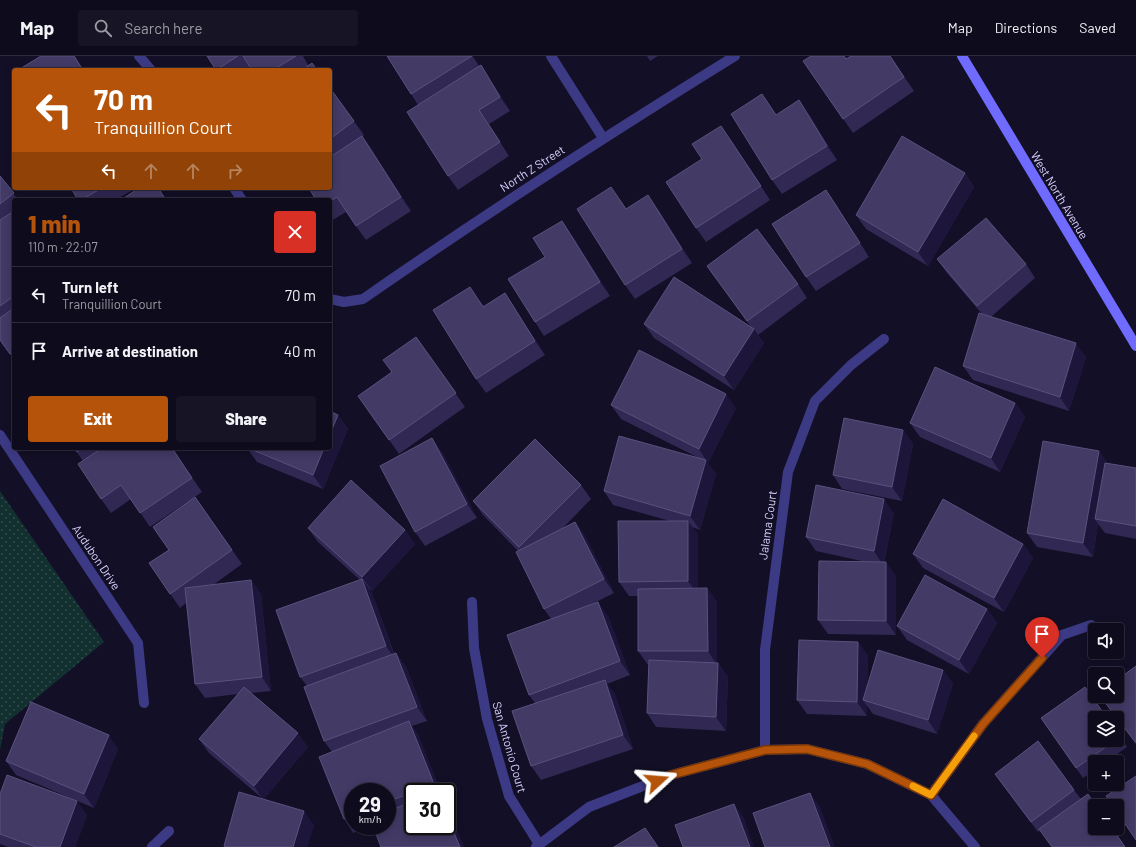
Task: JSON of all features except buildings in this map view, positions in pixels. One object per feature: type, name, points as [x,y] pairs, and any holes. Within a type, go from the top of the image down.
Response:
[{"type":"street","points":[[139,56],[149,68]]},
{"type":"street","points":[[551,56],[603,138]]},
{"type":"street","name":"North Z Street","points":[[332,299],[344,302],[363,299],[467,226],[603,138],[735,56]]},
{"type":"street","name":"West North Avenue","points":[[962,56],[1136,346]]},
{"type":"street","name":"Jalama Court","points":[[765,750],[765,650],[788,472],[815,401],[851,365],[884,339]]},
{"type":"street","name":"Audubon Drive","points":[[0,435],[138,643],[144,703]]},
{"type":"street","name":"San Antonio Court","points":[[472,602],[474,648],[487,720],[509,796],[537,845]]},
{"type":"street","points":[[931,795],[983,724],[1062,635],[1088,626]]},
{"type":"street","points":[[537,845],[589,807],[671,775],[765,750],[807,749],[867,764],[931,795],[975,847]]},
{"type":"street","points":[[152,847],[169,831]]},
{"type":"green space","points":[[0,491],[104,642],[5,724],[0,750]]},
{"type":"slow traffic","points":[[913,786],[931,795],[974,736]]},
{"type":"route","points":[[657,781],[671,775],[765,750],[807,749],[867,764],[931,795],[983,724],[1042,658]]}]
